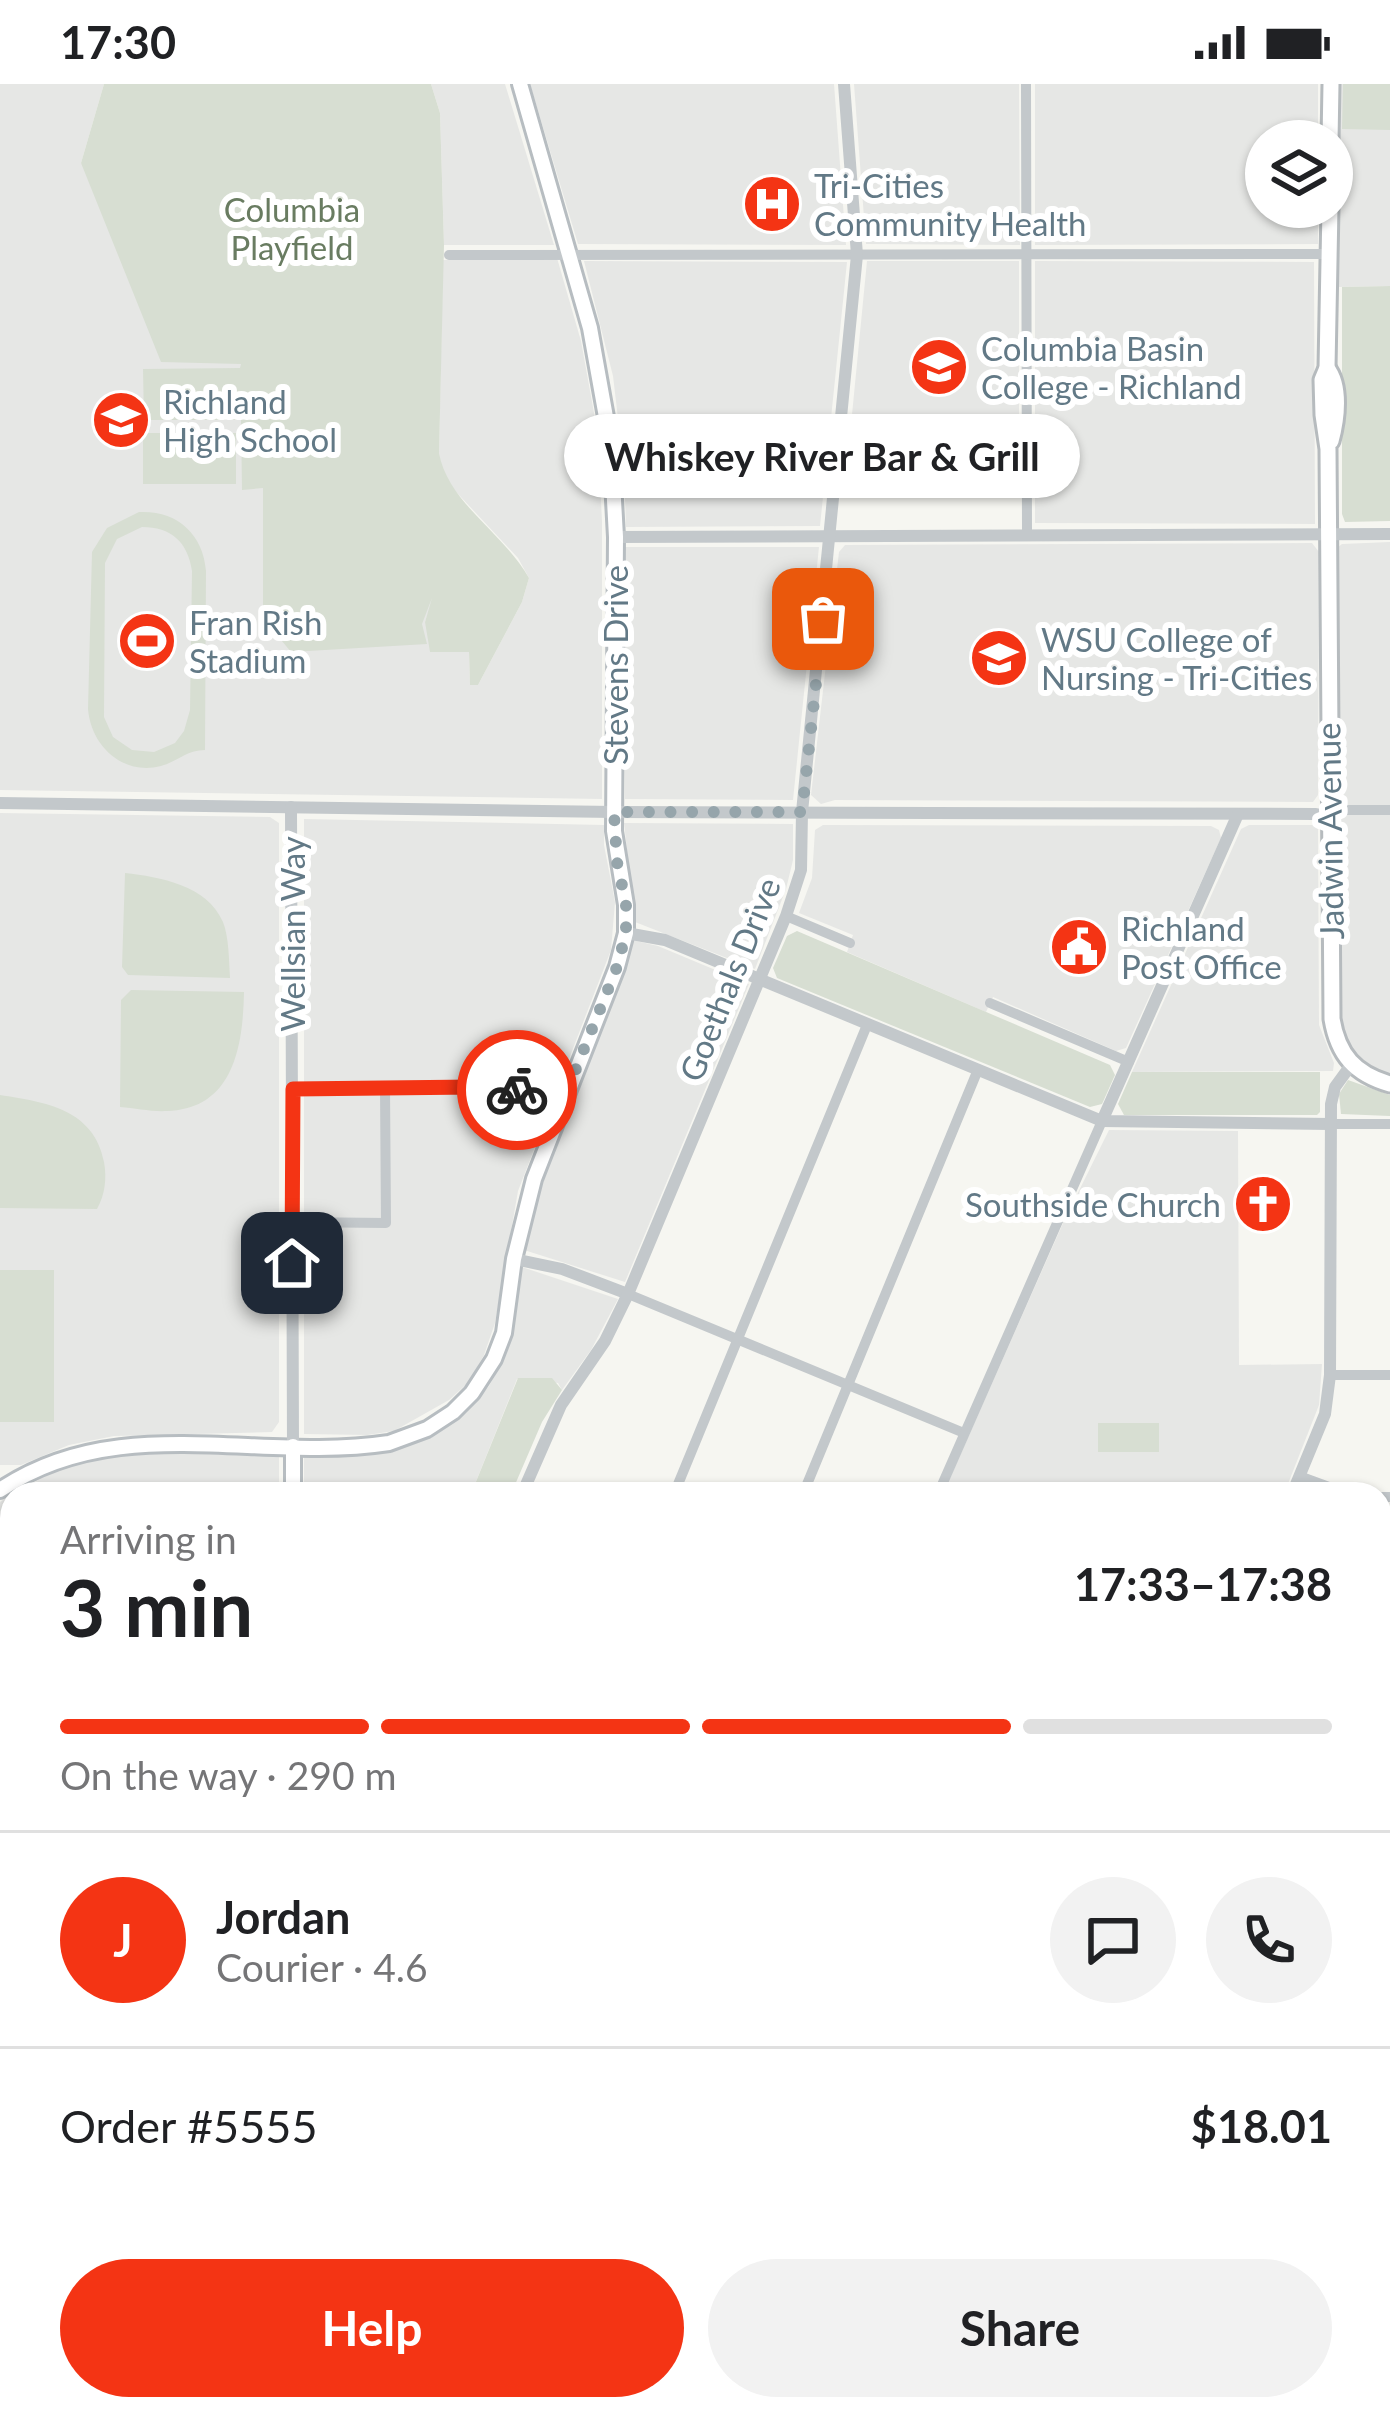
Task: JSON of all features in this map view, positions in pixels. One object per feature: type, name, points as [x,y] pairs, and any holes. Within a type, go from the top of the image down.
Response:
[{"type":"main road","name":"Stevens Drive","points":[[14,1482],[50,1462],[113,1446],[389,1443],[427,1429],[453,1412],[480,1384],[500,1345],[534,1178],[626,933],[614,812],[616,537],[606,407],[570,254],[520,84]]},
{"type":"main road","points":[[1330,120],[1331,84]]},
{"type":"main road","name":"Jadwin Avenue","points":[[1330,228],[1328,368],[1335,378],[1336,415],[1328,449],[1324,814],[1332,1019],[1341,1051],[1351,1064]]},
{"type":"main road","points":[[1351,1064],[1366,1076],[1390,1084]]},
{"type":"main road","name":"Wellsian Way","points":[[293,1446],[293,1482]]},
{"type":"street","name":"Goethals Drive","points":[[527,1482],[561,1405],[605,1341],[628,1294],[801,870],[802,812],[857,255],[844,84]]},
{"type":"street","points":[[1026,84],[1027,535]]},
{"type":"street","points":[[449,255],[1329,254]]},
{"type":"street","points":[[616,537],[1390,534]]},
{"type":"street","points":[[0,803],[614,812],[1390,814]]},
{"type":"street","name":"Wellsian Way","points":[[291,807],[293,1446]]},
{"type":"street","points":[[943,1482],[1238,814]]},
{"type":"street","points":[[786,916],[850,943]]},
{"type":"street","points":[[626,933],[665,940],[1102,1121],[1390,1124]]},
{"type":"street","points":[[990,1003],[1129,1063]]},
{"type":"street","points":[[679,1482],[867,1025]]},
{"type":"street","points":[[1297,1482],[1324,1414],[1330,1375],[1333,1090],[1351,1064]]},
{"type":"street","points":[[808,1482],[977,1072]]},
{"type":"street","points":[[292,1222],[386,1223],[385,1088]]},
{"type":"street","points":[[293,1089],[499,1088],[561,1106]]},
{"type":"street","points":[[514,1259],[562,1269],[628,1294],[964,1433]]},
{"type":"street","points":[[1330,1375],[1390,1375]]},
{"type":"street","points":[[1299,1476],[1315,1482]]},
{"type":"shaded area","name":"Richland High School","points":[[0,84],[104,84],[81,163],[241,364],[291,484],[326,477],[343,482],[384,502],[412,530],[436,589],[425,622],[469,652],[470,684],[478,685],[522,602],[529,578],[518,558],[443,478],[439,453],[443,260],[557,258],[581,341],[598,435],[602,799],[0,790]]},
{"type":"shaded area","points":[[431,84],[505,84],[554,245],[444,245],[440,113]]},
{"type":"shaded area","points":[[530,84],[834,84],[846,245],[578,244]]},
{"type":"shaded area","name":"Columbia Basin College - Richland","points":[[854,84],[1019,84],[1020,245],[866,244]]},
{"type":"shaded area","points":[[1035,84],[1318,84],[1318,120],[1245,120],[1245,228],[1318,228],[1318,244],[1035,245]]},
{"type":"shaded area","points":[[1340,84],[1390,84],[1390,286],[1339,287],[1339,228],[1353,228],[1353,120],[1340,120]]},
{"type":"shaded area","points":[[584,261],[847,262],[820,526],[626,527],[613,376]]},
{"type":"shaded area","name":"Columbia Basin College - Richland","points":[[867,261],[1019,261],[1019,435],[850,435]]},
{"type":"shaded area","points":[[1035,261],[1314,262],[1315,524],[1035,523]]},
{"type":"shaded area","points":[[1390,542],[1390,1076],[1365,1067],[1348,1049],[1338,1017],[1337,548]]},
{"type":"shaded area","points":[[1312,543],[1319,552],[1318,795],[1313,802],[835,800],[821,804],[811,795],[839,552],[845,545]]},
{"type":"shaded area","points":[[625,547],[819,547],[793,800],[625,799]]},
{"type":"shaded area","points":[[0,813],[270,817],[279,823],[279,1422],[272,1432],[114,1436],[69,1445],[21,1465],[0,1465]]},
{"type":"shaded area","points":[[304,819],[604,825],[615,902],[611,950],[518,1191],[495,1323],[484,1355],[469,1382],[449,1400],[394,1431],[367,1435],[304,1434]]},
{"type":"shaded area","points":[[624,823],[793,824],[793,860],[786,889],[755,969],[635,922]]},
{"type":"shaded area","points":[[823,825],[1211,826],[1221,838],[1126,1048],[1116,1051],[993,997],[986,1012],[847,952],[853,935],[799,913],[812,878],[815,830]]},
{"type":"shaded area","points":[[1312,825],[1318,829],[1319,1025],[1333,1071],[1132,1072],[1241,829]]},
{"type":"shaded area","points":[[632,940],[749,984],[625,1282],[524,1250],[551,1154]]},
{"type":"shaded area","points":[[1109,1130],[1238,1131],[1239,1365],[1322,1364],[1319,1405],[1289,1482],[948,1482]]},
{"type":"shaded area","points":[[522,1267],[618,1299],[591,1350],[562,1390],[558,1383],[517,1379],[476,1482],[304,1482],[304,1453],[364,1454],[406,1447],[466,1413],[503,1361]]},
{"type":"shaded area","points":[[279,1453],[279,1482],[35,1482],[60,1468],[104,1457]]},
{"type":"green space","name":"Columbia Playfield","points":[[104,84],[431,84],[440,113],[444,245],[439,453],[453,487],[529,578],[522,602],[478,685],[470,685],[469,652],[430,652],[425,622],[432,598],[422,624],[427,644],[291,652],[263,618],[263,488],[242,490],[241,420],[144,420],[143,369],[240,368],[241,364],[161,362],[81,163]]},
{"type":"green space","points":[[1343,84],[1390,84],[1390,130],[1353,129],[1353,120],[1342,120]]},
{"type":"green space","points":[[1390,286],[1390,521],[1345,522],[1342,287]]},
{"type":"green space","points":[[143,433],[236,433],[236,484],[143,484]]},
{"type":"green space","points":[[139,512],[165,515],[185,526],[204,557],[205,750],[161,766],[134,767],[122,762],[102,746],[90,722],[92,552],[107,528]],"holes":[[[142,527],[170,533],[182,544],[192,571],[190,710],[175,743],[154,752],[132,750],[113,737],[104,717],[105,563],[117,539]]]},
{"type":"green space","points":[[125,873],[194,891],[216,909],[225,928],[230,978],[128,975],[122,967]]},
{"type":"green space","points":[[797,931],[1110,1065],[1115,1075],[1102,1104],[1090,1107],[777,978],[773,968],[787,936]]},
{"type":"green space","points":[[131,990],[244,992],[237,1052],[221,1086],[207,1099],[167,1111],[120,1107],[121,1000]]},
{"type":"green space","points":[[1132,1072],[1320,1072],[1320,1112],[1124,1115],[1118,1104]]},
{"type":"green space","points":[[1348,1080],[1390,1095],[1390,1116],[1341,1114],[1339,1094]]},
{"type":"green space","points":[[0,1095],[50,1105],[90,1130],[105,1168],[104,1192],[97,1209],[0,1208]]},
{"type":"green space","points":[[0,1270],[54,1270],[54,1422],[0,1422]]},
{"type":"green space","points":[[518,1378],[552,1378],[562,1390],[542,1422],[516,1482],[476,1482]]},
{"type":"green space","points":[[1098,1423],[1159,1423],[1159,1452],[1098,1452]]},
{"type":"way so far","points":[[517,1090],[561,1106],[617,967],[627,919],[614,812],[802,812],[823,619]]},
{"type":"place","name":"Tri-Cities Community Health","points":[[772,204]]},
{"type":"place","name":"Columbia Basin College - Richland","points":[[939,367]]},
{"type":"place","name":"Richland High School","points":[[121,420]]},
{"type":"place","name":"Whiskey River Bar & Grill","points":[[823,619]]},
{"type":"place","name":"Fran Rish Stadium","points":[[147,641]]},
{"type":"place","name":"WSU College of Nursing - Tri-Cities","points":[[999,658]]},
{"type":"place","name":"Richland Post Office","points":[[1079,947]]},
{"type":"place","name":"Southside Church","points":[[1263,1204]]},
{"type":"route","points":[[292,1263],[293,1089],[517,1090]]}]
